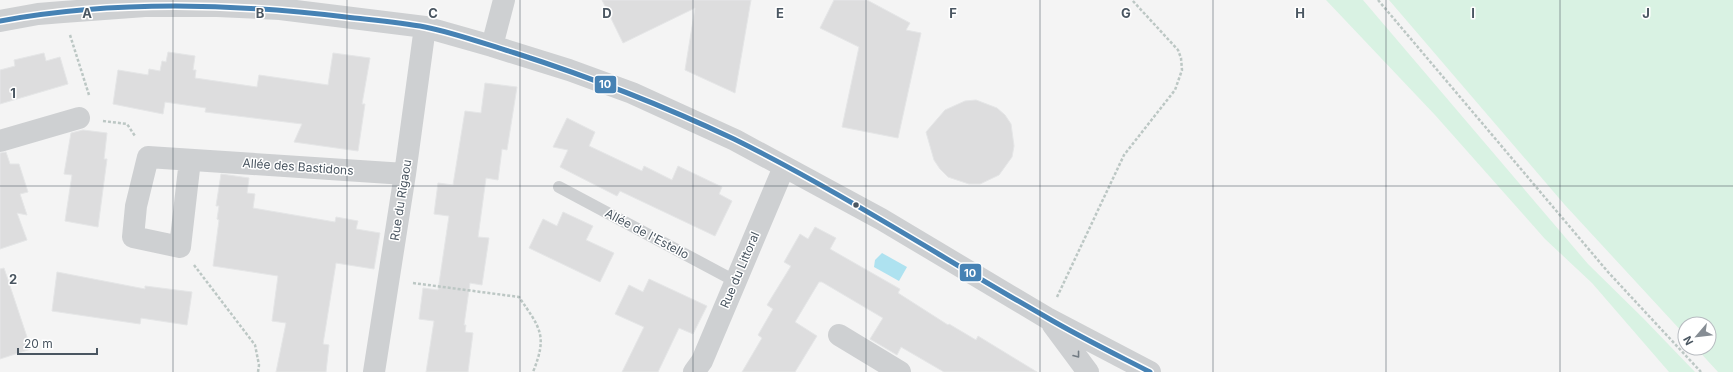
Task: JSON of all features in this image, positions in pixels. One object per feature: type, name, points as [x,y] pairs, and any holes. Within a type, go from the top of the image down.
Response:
[{"type":"street","points":[[492,46],[504,0]]},
{"type":"street","points":[[0,21],[37,7],[63,12],[144,3],[280,9],[425,27],[492,46],[569,70],[632,93],[735,140],[881,219],[1047,318],[1150,372]]},
{"type":"street","name":"Rue du Rigaou","points":[[374,372],[406,174],[425,27]]},
{"type":"street","points":[[0,141],[79,118]]},
{"type":"street","points":[[148,157],[136,206],[133,237],[180,247],[190,160]]},
{"type":"street","name":"Allée des Bastidons","points":[[148,157],[406,174]]},
{"type":"street","name":"Rue du Littoral","points":[[694,372],[702,360],[784,167]]},
{"type":"street","points":[[1047,318],[1088,372]]},
{"type":"street","points":[[839,335],[900,372]]},
{"type":"lane","name":"Allée de l'Estello","points":[[559,187],[735,281]]},
{"type":"path","points":[[1047,318],[1124,155],[1175,90],[1182,70],[1182,58],[1178,50],[1132,0]]},
{"type":"path","points":[[1378,0],[1608,272],[1701,372]]},
{"type":"path","points":[[63,12],[90,99]]},
{"type":"path","points":[[79,118],[127,124],[148,157]]},
{"type":"path","points":[[180,247],[254,345],[259,365],[258,372]]},
{"type":"path","points":[[388,280],[519,297],[539,327],[541,352],[533,372]]},
{"type":"green space","points":[[1326,0],[1363,0],[1588,264],[1643,318],[1677,353],[1677,356],[1680,356],[1695,372],[1669,372],[1592,283],[1545,239],[1435,115]]},
{"type":"green space","points":[[1389,0],[1733,0],[1733,372],[1718,372],[1703,356],[1717,356],[1717,316],[1677,316],[1677,326],[1564,204]]},
{"type":"water","points":[[882,253],[907,267],[899,281],[874,267],[875,260]]},
{"type":"building","points":[[602,0],[751,0],[735,93],[685,70],[695,8],[623,43]]},
{"type":"building","points":[[834,0],[867,0],[910,23],[906,30],[921,33],[898,138],[842,127],[859,47],[820,28]]},
{"type":"building","points":[[168,52],[195,56],[193,70],[196,70],[195,78],[257,87],[259,75],[328,85],[333,53],[370,58],[362,104],[365,104],[358,151],[294,142],[302,124],[205,112],[206,108],[165,102],[163,114],[113,104],[118,70],[148,75],[149,69],[160,71],[162,61],[166,62]]},
{"type":"building","points":[[44,53],[46,61],[60,57],[68,84],[0,104],[0,70],[15,66],[14,60]]},
{"type":"building","points":[[485,83],[517,87],[507,150],[502,149],[498,180],[486,178],[478,237],[489,238],[482,285],[470,283],[464,325],[466,325],[465,332],[473,333],[468,372],[426,372],[434,321],[419,319],[423,288],[438,290],[449,216],[434,214],[438,183],[453,185],[465,111],[481,113]]},
{"type":"building","points":[[976,100],[997,108],[1005,115],[1011,124],[1014,146],[1012,157],[999,175],[980,184],[969,184],[948,177],[940,169],[934,160],[926,132],[945,110],[965,101]]},
{"type":"building","points":[[567,118],[595,132],[589,146],[642,171],[644,166],[672,180],[678,166],[722,187],[719,194],[732,201],[715,236],[620,191],[617,196],[560,167],[568,150],[553,147]]},
{"type":"building","points":[[83,130],[107,133],[104,159],[107,159],[98,227],[65,221],[72,175],[64,174],[71,133]]},
{"type":"building","points":[[6,152],[10,164],[19,164],[28,192],[20,194],[27,215],[17,213],[27,240],[0,249],[0,153]]},
{"type":"building","points":[[221,174],[249,178],[247,193],[255,194],[253,208],[335,222],[336,217],[358,221],[356,229],[380,233],[374,269],[336,263],[323,344],[329,345],[326,372],[276,372],[286,323],[272,321],[278,276],[213,266],[219,220],[217,219],[219,206],[216,206]]},
{"type":"building","points":[[563,212],[593,226],[586,240],[614,253],[600,282],[529,248],[543,219],[557,226]]},
{"type":"building","points":[[815,227],[836,238],[830,249],[900,289],[898,293],[948,325],[949,324],[976,340],[978,336],[1037,372],[944,372],[901,347],[897,355],[870,339],[883,318],[822,282],[819,282],[795,322],[817,336],[795,372],[742,372],[762,338],[758,335],[773,309],[767,305],[791,266],[784,262],[800,234],[808,239]]},
{"type":"building","points":[[4,268],[31,349],[0,359],[0,269]]},
{"type":"building","points":[[57,272],[145,289],[145,286],[192,292],[187,325],[141,318],[140,324],[52,311]]},
{"type":"building","points":[[649,279],[707,306],[693,334],[679,328],[658,372],[622,372],[644,327],[615,314],[629,285],[643,292]]},
{"type":"transit line","name":"10","points":[[0,21],[43,14],[129,7],[216,7],[303,12],[395,22],[436,29],[470,39],[543,62],[598,82],[653,103],[734,139],[774,159],[852,203],[1007,295],[1150,372]]}]
